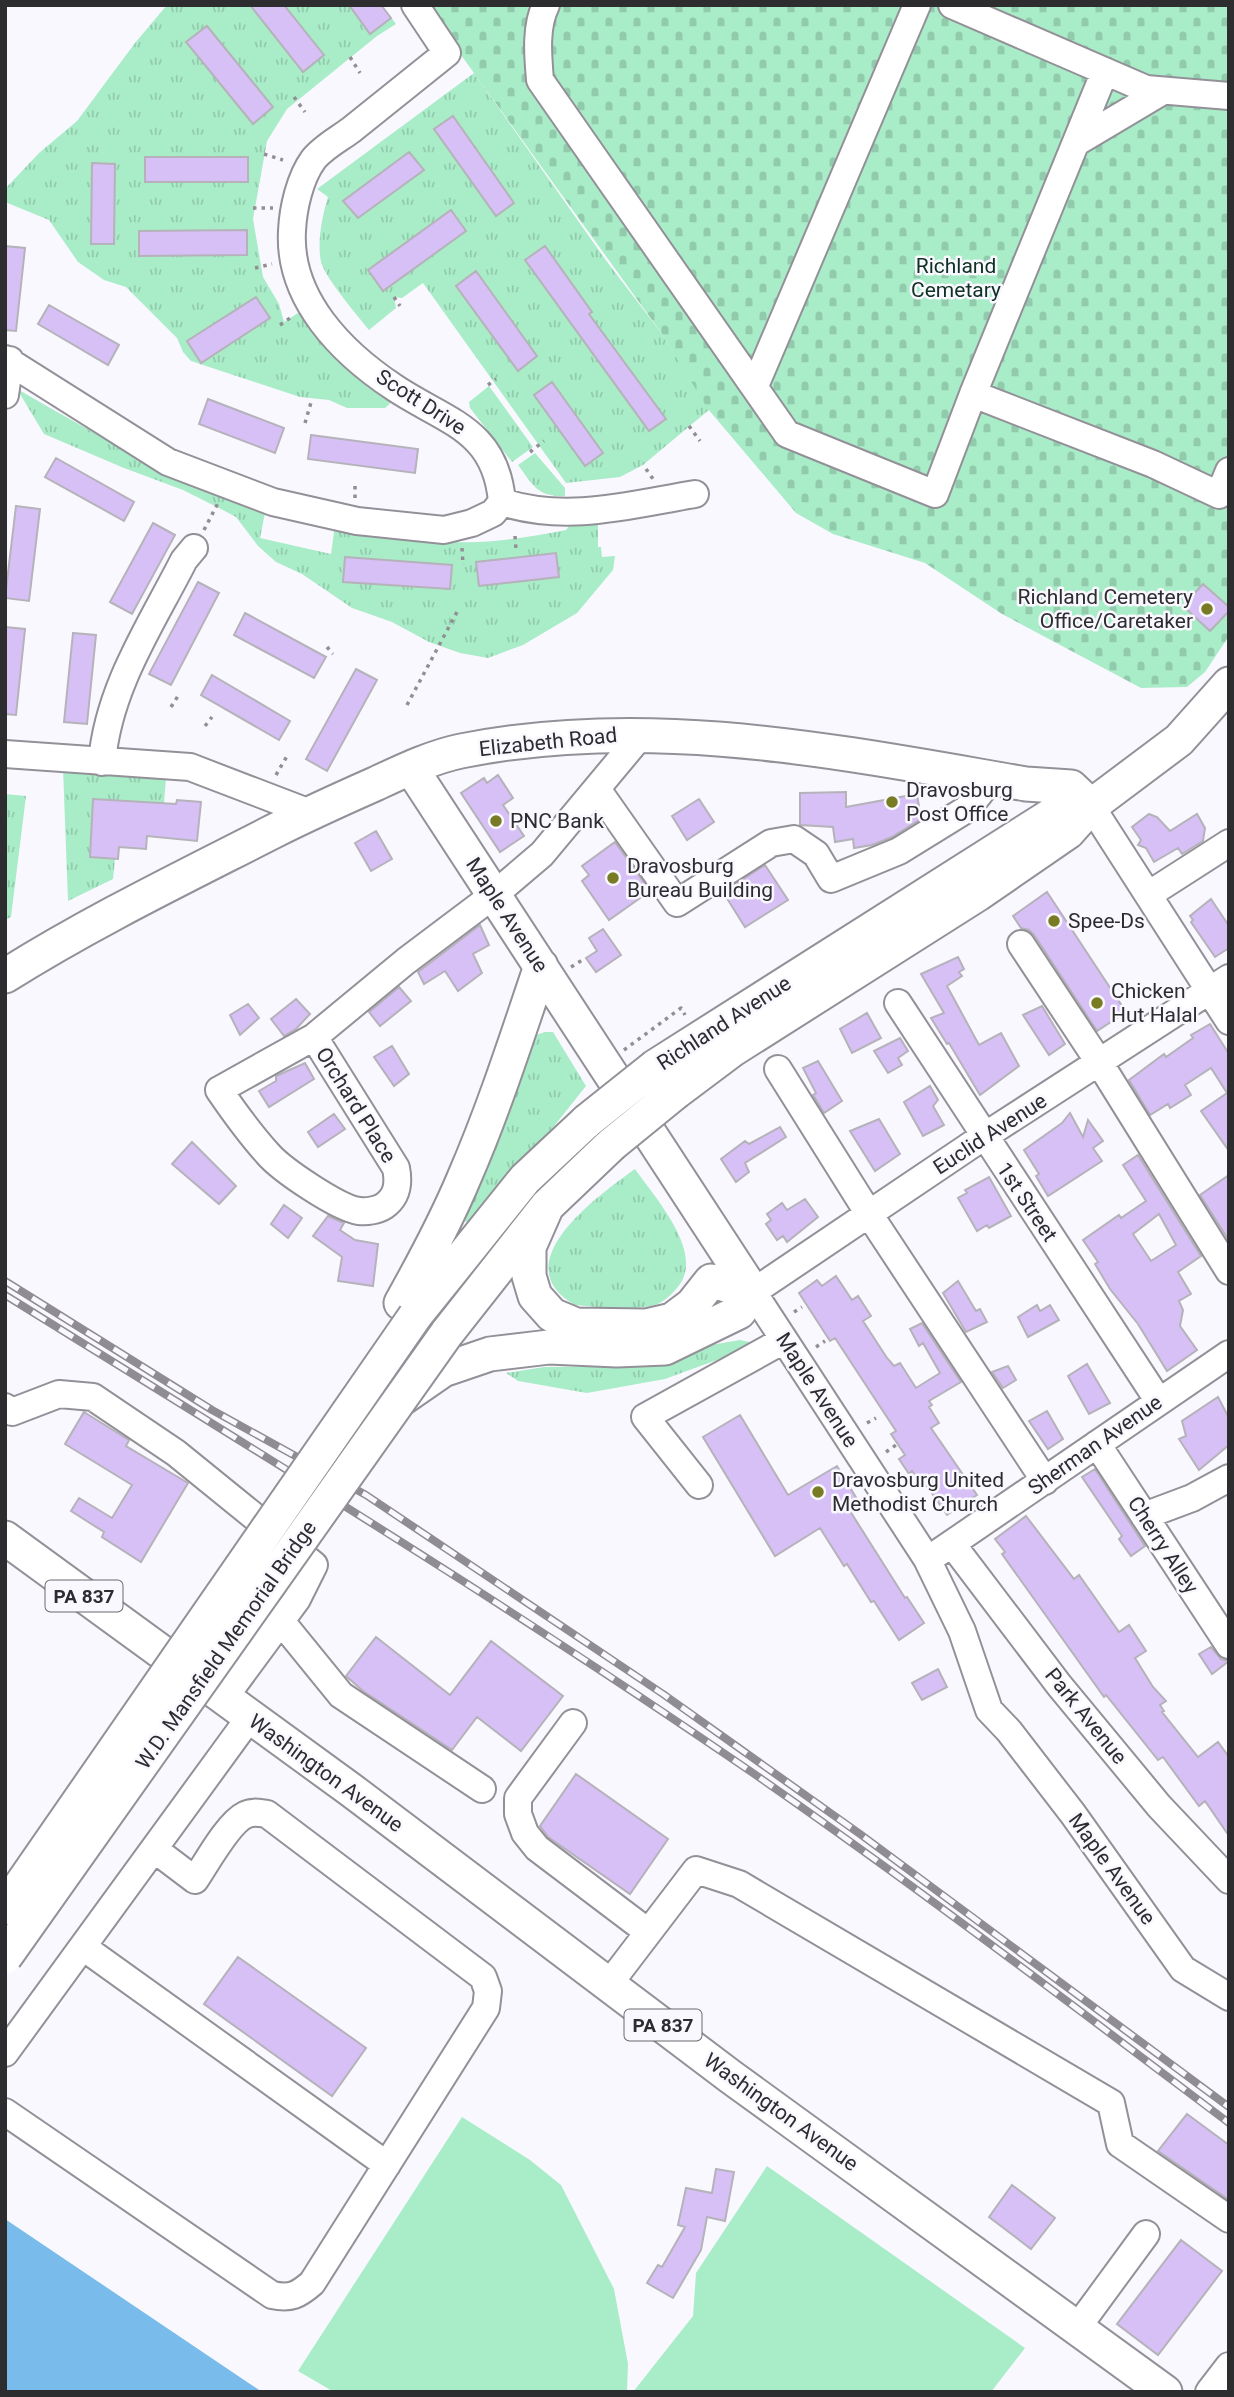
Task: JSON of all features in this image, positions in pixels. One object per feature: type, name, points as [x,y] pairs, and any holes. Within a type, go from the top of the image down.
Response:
[{"type":"main road","name":"Richland Avenue","points":[[447,1333],[547,1206],[611,1145],[732,1050],[978,894],[1068,832],[1091,806],[1179,740],[1229,684]]},
{"type":"main road","name":"Elizabeth Road","points":[[5,976],[58,943],[310,813],[411,768],[458,751],[519,741],[642,734],[733,738],[1026,784],[1071,787],[1091,806]]},
{"type":"main road","name":"Maple Avenue","points":[[411,768],[495,894],[556,967],[753,1292]]},
{"type":"main road","name":"Richland Avenue","points":[[408,1309],[525,1180],[587,1121],[656,1066],[1058,811],[1091,806]]},
{"type":"main road","points":[[408,1309],[465,1178],[499,1089],[556,967]]},
{"type":"main road","points":[[396,1402],[443,1370],[490,1354],[549,1347],[617,1350],[665,1348],[739,1312],[753,1292],[711,1281],[692,1305],[672,1320],[646,1326],[576,1325],[552,1315],[535,1296],[528,1276],[529,1247],[547,1206]]},
{"type":"main road","name":"W.D. Mansfield Memorial Bridge","points":[[5,1908],[172,1668],[254,1515],[408,1309]]},
{"type":"main road","name":"W.D. Mansfield Memorial Bridge","points":[[5,1957],[447,1333]]},
{"type":"main road","name":"PA 837","points":[[5,1538],[172,1668]]},
{"type":"main road","name":"Washington Avenue","points":[[172,1668],[237,1707],[731,2077],[1165,2392]]},
{"type":"street","name":"Scott Drive","points":[[415,5],[447,53],[314,159],[300,189],[292,219],[291,243],[295,268],[308,302],[330,333],[394,388],[465,429],[486,450],[500,482],[502,502]]},
{"type":"street","points":[[546,5],[537,53],[540,80],[788,434],[935,494],[1105,71]]},
{"type":"street","points":[[755,386],[917,5]]},
{"type":"street","points":[[952,5],[1146,89],[1229,96]]},
{"type":"street","points":[[1077,142],[1161,92]]},
{"type":"street","points":[[5,395],[7,359],[168,461],[273,502],[357,521],[444,530],[472,523],[493,513],[502,502],[530,510],[583,513],[695,494]]},
{"type":"street","points":[[973,394],[1153,464],[1219,495],[1229,471]]},
{"type":"street","points":[[102,762],[120,684],[184,560],[194,548]]},
{"type":"street","points":[[314,1037],[542,854],[642,734]]},
{"type":"street","points":[[5,754],[190,767],[310,813]]},
{"type":"street","points":[[597,789],[677,903],[771,843],[794,839],[816,854],[831,879],[899,851],[967,809],[992,778]]},
{"type":"street","points":[[1091,806],[1148,895],[1219,984],[1229,1021]]},
{"type":"street","points":[[1148,895],[1229,843]]},
{"type":"street","points":[[1021,944],[1099,1062],[1229,1271]]},
{"type":"street","name":"Euclid Avenue","points":[[753,1292],[983,1137],[1219,984]]},
{"type":"street","name":"1st Street","points":[[898,1003],[983,1137],[1158,1400]]},
{"type":"street","name":"Orchard Place","points":[[314,1037],[396,1168],[399,1184],[391,1200],[381,1208],[357,1211],[295,1176],[270,1156],[237,1118],[219,1090],[314,1037]]},
{"type":"street","points":[[778,1069],[869,1214],[1045,1481]]},
{"type":"street","name":"Maple Avenue","points":[[753,1292],[927,1559],[962,1631],[989,1710],[1009,1731],[1073,1814],[1183,1969],[1229,1997]]},
{"type":"street","points":[[699,1485],[646,1417],[784,1340]]},
{"type":"street","name":"Sherman Avenue","points":[[927,1559],[1045,1481],[1158,1400],[1227,1357]]},
{"type":"street","points":[[5,1408],[12,1412],[59,1394],[93,1397],[176,1453],[314,1565],[298,1599],[281,1622],[237,1707],[154,1849],[5,2053]]},
{"type":"street","name":"Cherry Alley","points":[[1097,1444],[1229,1645]]},
{"type":"street","points":[[1144,1516],[1192,1498],[1229,1478]]},
{"type":"street","name":"Park Avenue","points":[[952,1544],[1084,1715],[1159,1806],[1229,1880]]},
{"type":"street","points":[[172,1668],[233,1601],[245,1594],[267,1604],[341,1695],[482,1789]]},
{"type":"street","points":[[573,1723],[518,1798],[518,1814],[525,1833],[537,1848],[648,1932]]},
{"type":"street","points":[[5,2112],[272,2295],[287,2298],[298,2295],[312,2283],[486,2008],[488,1990],[483,1977],[267,1814],[256,1812],[244,1815],[234,1824],[195,1880],[154,1849]]},
{"type":"street","points":[[609,1984],[696,1870],[738,1884],[1111,2103],[1120,2144],[1229,2219]]},
{"type":"street","points":[[83,1947],[387,2165]]},
{"type":"street","points":[[1077,2328],[1146,2234]]},
{"type":"street","points":[[1209,2392],[1229,2366]]},
{"type":"path","points":[[350,57],[360,73]]},
{"type":"path","points":[[294,97],[305,112]]},
{"type":"path","points":[[264,154],[283,160]]},
{"type":"path","points":[[253,208],[275,208]]},
{"type":"path","points":[[255,268],[281,262]]},
{"type":"path","points":[[394,297],[400,306]]},
{"type":"path","points":[[488,385],[496,379]]},
{"type":"path","points":[[305,423],[312,399]]},
{"type":"path","points":[[689,426],[700,441]]},
{"type":"path","points":[[530,452],[544,441]]},
{"type":"path","points":[[355,482],[355,498]]},
{"type":"path","points":[[194,548],[220,498]]},
{"type":"path","points":[[515,536],[516,550]]},
{"type":"path","points":[[461,539],[463,565]]},
{"type":"path","points":[[408,705],[458,610]]},
{"type":"path","points":[[327,647],[333,654]]},
{"type":"path","points":[[172,707],[178,696]]},
{"type":"path","points":[[205,726],[212,717]]},
{"type":"path","points":[[274,779],[287,756]]},
{"type":"path","points":[[556,967],[584,959]]},
{"type":"path","points":[[627,1048],[681,1008],[685,1015]]},
{"type":"path","points":[[794,1312],[802,1307]]},
{"type":"path","points":[[816,1347],[825,1341]]},
{"type":"path","points":[[867,1423],[876,1418]]},
{"type":"path","points":[[886,1452],[896,1445]]},
{"type":"green space","points":[[167,5],[382,5],[396,24],[377,36],[287,109],[267,141],[253,219],[263,277],[279,304],[284,322],[301,311],[395,399],[385,408],[347,408],[329,400],[300,397],[191,361],[183,352],[177,338],[126,287],[104,280],[78,262],[49,220],[5,202],[5,189],[39,153],[77,121]]},
{"type":"green space","name":"Richland Cemetary","points":[[425,5],[1229,5],[1229,636],[1205,672],[1187,687],[1141,688],[1002,614],[925,563],[833,534],[796,513],[708,409],[662,334]]},
{"type":"green space","points":[[474,73],[605,259],[662,334],[710,409],[643,465],[620,477],[566,483],[423,283],[402,298],[394,297],[396,308],[369,330],[335,287],[321,262],[321,229],[328,197],[317,189]]},
{"type":"green space","points":[[489,386],[533,447],[512,462],[470,408],[469,402]]},
{"type":"green space","points":[[17,389],[169,472],[265,513],[260,538],[331,554],[335,525],[408,538],[467,542],[524,537],[566,530],[570,525],[598,523],[598,547],[601,547],[602,557],[615,556],[613,570],[577,613],[523,645],[488,658],[460,653],[429,642],[392,622],[352,608],[302,574],[276,562],[258,546],[236,517],[219,508],[183,490],[44,434]]},
{"type":"green space","points":[[535,453],[565,488],[565,496],[542,492],[532,484],[518,465]]},
{"type":"green space","points":[[63,768],[166,778],[164,803],[93,799],[90,857],[115,859],[113,879],[68,901]]},
{"type":"green space","points":[[5,794],[26,796],[11,917],[5,920]]},
{"type":"green space","points":[[553,1032],[586,1086],[480,1219],[470,1224],[465,1221],[527,1038]]},
{"type":"green space","points":[[635,1169],[675,1227],[686,1259],[685,1274],[672,1294],[655,1305],[623,1308],[575,1305],[555,1288],[549,1270],[552,1251],[564,1231],[581,1213]]},
{"type":"green space","points":[[740,1340],[759,1344],[734,1358],[725,1357],[665,1379],[587,1393],[518,1381],[506,1373],[544,1367],[651,1366],[671,1363],[711,1345]]},
{"type":"green space","points":[[462,2117],[530,2160],[561,2185],[614,2289],[628,2364],[627,2392],[334,2392],[298,2371]]},
{"type":"green space","points":[[767,2166],[1025,2348],[991,2392],[633,2392],[693,2316],[696,2273]]},
{"type":"water","points":[[5,2219],[262,2392],[5,2392]]},
{"type":"building","points":[[250,5],[284,5],[324,55],[303,72]]},
{"type":"building","points":[[349,5],[381,5],[391,18],[370,34]]},
{"type":"building","points":[[207,26],[273,107],[253,124],[186,42]]},
{"type":"building","points":[[453,116],[514,203],[496,216],[434,129]]},
{"type":"building","points":[[409,152],[424,170],[358,218],[343,201]]},
{"type":"building","points":[[145,157],[248,157],[248,182],[145,182]]},
{"type":"building","points":[[92,163],[115,164],[114,244],[91,244]]},
{"type":"building","points":[[451,210],[466,231],[383,291],[368,270]]},
{"type":"building","points":[[247,230],[247,255],[139,256],[139,231]]},
{"type":"building","points":[[5,246],[25,248],[16,331],[5,330]]},
{"type":"building","points":[[545,246],[592,312],[589,314],[666,419],[649,431],[525,260]]},
{"type":"building","points":[[476,271],[537,356],[518,371],[456,286]]},
{"type":"building","points":[[256,297],[270,318],[201,363],[187,341]]},
{"type":"building","points":[[49,305],[119,345],[108,365],[38,324]]},
{"type":"building","points":[[552,382],[603,453],[585,466],[534,395]]},
{"type":"building","points":[[208,399],[284,428],[275,453],[199,424]]},
{"type":"building","points":[[311,435],[418,449],[415,473],[308,459]]},
{"type":"building","points":[[56,458],[134,502],[124,521],[45,477]]},
{"type":"building","points":[[16,506],[40,509],[29,601],[5,598]]},
{"type":"building","points":[[153,523],[175,535],[132,614],[110,602]]},
{"type":"building","points":[[556,553],[559,577],[479,586],[476,562]]},
{"type":"building","points":[[345,557],[452,565],[450,589],[343,582]]},
{"type":"building","points":[[198,582],[219,593],[171,685],[149,674]]},
{"type":"building","name":"Richland Cemetery Office/Caretaker","points":[[1203,584],[1229,607],[1229,611],[1210,631],[1183,606]]},
{"type":"building","points":[[245,613],[326,657],[314,678],[234,635]]},
{"type":"building","points":[[5,627],[25,629],[16,715],[5,714]]},
{"type":"building","points":[[73,633],[96,635],[87,724],[64,722]]},
{"type":"building","points":[[356,669],[377,680],[327,771],[306,759]]},
{"type":"building","points":[[212,675],[290,721],[279,740],[201,695]]},
{"type":"building","name":"PNC Bank","points":[[498,775],[513,798],[503,805],[524,836],[500,852],[461,793],[484,778],[487,783]]},
{"type":"building","points":[[846,792],[846,807],[917,794],[921,819],[892,837],[872,845],[854,848],[853,839],[835,842],[833,827],[800,825],[800,793]]},
{"type":"building","points":[[93,799],[176,804],[177,800],[201,802],[197,841],[147,836],[146,849],[119,847],[118,859],[90,857]]},
{"type":"building","points":[[699,799],[714,822],[687,840],[672,816]]},
{"type":"building","points":[[1149,814],[1157,817],[1170,831],[1197,814],[1205,828],[1203,841],[1182,854],[1178,848],[1154,862],[1146,848],[1138,845],[1141,840],[1132,827]]},
{"type":"building","points":[[376,831],[392,859],[371,871],[355,843]]},
{"type":"building","name":"Dravosburg Bureau Building","points":[[615,842],[650,891],[609,920],[582,881],[589,875],[582,866]]},
{"type":"building","points":[[765,865],[788,900],[745,927],[723,892]]},
{"type":"building","points":[[1047,892],[1126,1012],[1097,1031],[1034,935],[1021,928],[1013,916]]},
{"type":"building","points":[[1211,899],[1229,926],[1229,948],[1215,957],[1191,922],[1193,920],[1190,916]]},
{"type":"building","points":[[480,925],[489,945],[473,954],[482,973],[458,991],[445,971],[424,984],[418,972]]},
{"type":"building","points":[[603,929],[621,955],[596,972],[586,958],[597,951],[589,938]]},
{"type":"building","points":[[958,957],[964,969],[959,972],[962,976],[947,986],[979,1045],[1001,1033],[1019,1066],[980,1095],[931,1018],[944,1013],[921,974]]},
{"type":"building","points":[[399,987],[411,1001],[380,1026],[369,1012]]},
{"type":"building","points":[[296,999],[310,1014],[296,1029],[284,1036],[271,1019]]},
{"type":"building","points":[[248,1004],[259,1018],[240,1035],[230,1015]]},
{"type":"building","points":[[1042,1006],[1065,1044],[1049,1055],[1023,1015]]},
{"type":"building","points":[[867,1013],[881,1038],[852,1053],[840,1029]]},
{"type":"building","points":[[1210,1024],[1229,1054],[1229,1151],[1201,1111],[1227,1093],[1211,1068],[1185,1085],[1191,1095],[1170,1108],[1168,1104],[1150,1115],[1129,1080],[1164,1054],[1166,1057],[1193,1038],[1191,1035]]},
{"type":"building","points":[[900,1038],[908,1051],[898,1058],[902,1065],[888,1073],[874,1051]]},
{"type":"building","points":[[392,1046],[409,1074],[394,1086],[374,1057]]},
{"type":"building","points":[[818,1061],[842,1101],[824,1113],[813,1095],[816,1093],[803,1068]]},
{"type":"building","points":[[305,1063],[314,1079],[269,1107],[259,1091],[276,1081],[276,1076]]},
{"type":"building","points":[[930,1086],[938,1100],[933,1106],[944,1125],[923,1136],[904,1102]]},
{"type":"building","points":[[1070,1113],[1083,1137],[1088,1120],[1103,1141],[1093,1148],[1102,1161],[1048,1196],[1036,1176],[1039,1174],[1024,1150],[1062,1123]]},
{"type":"building","points":[[334,1114],[345,1129],[318,1147],[308,1132]]},
{"type":"building","points":[[879,1119],[900,1154],[875,1171],[850,1131]]},
{"type":"building","points":[[780,1127],[786,1137],[745,1163],[749,1172],[736,1182],[721,1159],[745,1141],[749,1144]]},
{"type":"building","points":[[192,1142],[236,1186],[219,1204],[172,1164]]},
{"type":"building","points":[[1138,1155],[1201,1256],[1178,1272],[1191,1294],[1179,1301],[1183,1310],[1180,1326],[1197,1350],[1167,1371],[1138,1324],[1110,1289],[1095,1264],[1098,1262],[1083,1240],[1119,1215],[1121,1218],[1146,1201],[1123,1165]],"holes":[[[1159,1214],[1176,1245],[1151,1261],[1133,1234]]]},
{"type":"building","points":[[1229,1175],[1229,1239],[1228,1239],[1200,1195]]},
{"type":"building","points":[[989,1177],[1011,1216],[977,1231],[958,1198],[967,1193],[965,1190]]},
{"type":"building","points":[[805,1199],[818,1217],[787,1242],[783,1236],[777,1240],[766,1224],[771,1220],[767,1214],[782,1203],[787,1210]]},
{"type":"building","points":[[284,1205],[302,1218],[288,1238],[271,1224]]},
{"type":"building","points":[[328,1216],[344,1223],[340,1230],[355,1240],[378,1244],[373,1286],[338,1281],[342,1257],[313,1236]]},
{"type":"building","points":[[836,1276],[852,1300],[858,1296],[871,1316],[863,1321],[887,1358],[894,1366],[900,1363],[916,1388],[940,1373],[923,1343],[919,1346],[910,1329],[922,1323],[961,1382],[929,1401],[932,1405],[929,1407],[939,1423],[931,1428],[977,1495],[947,1515],[926,1485],[923,1487],[912,1471],[909,1474],[899,1459],[905,1455],[891,1434],[896,1431],[835,1338],[830,1341],[799,1293],[817,1280],[822,1286]]},
{"type":"building","points":[[958,1281],[976,1311],[980,1309],[987,1322],[966,1332],[943,1293]]},
{"type":"building","points":[[1037,1305],[1040,1311],[1050,1305],[1059,1320],[1028,1337],[1018,1317]]},
{"type":"building","points":[[1087,1364],[1110,1403],[1089,1414],[1068,1376]]},
{"type":"building","points":[[1008,1366],[1016,1380],[1003,1388],[992,1372]]},
{"type":"building","points":[[1218,1397],[1229,1418],[1229,1445],[1199,1470],[1179,1439],[1186,1436],[1182,1421]]},
{"type":"building","points":[[1047,1411],[1063,1439],[1048,1449],[1029,1421]]},
{"type":"building","points":[[84,1412],[129,1440],[126,1446],[188,1483],[141,1562],[102,1537],[104,1532],[71,1511],[79,1498],[112,1518],[132,1485],[65,1444]]},
{"type":"building","name":"Dravosburg United Methodist Church","points":[[740,1415],[788,1495],[837,1466],[860,1504],[850,1511],[924,1623],[899,1640],[847,1564],[844,1566],[820,1528],[775,1556],[703,1437]]},
{"type":"building","points":[[1095,1469],[1145,1546],[1131,1556],[1119,1539],[1122,1536],[1082,1477]]},
{"type":"building","points":[[1026,1516],[1074,1579],[1079,1575],[1119,1632],[1129,1625],[1146,1651],[1135,1658],[1153,1687],[1166,1701],[1160,1705],[1164,1711],[1162,1712],[1198,1757],[1218,1742],[1229,1757],[1229,1836],[1205,1801],[1199,1806],[1163,1757],[1158,1760],[1106,1695],[1104,1697],[1002,1554],[1005,1552],[995,1539]]},
{"type":"building","points":[[376,1637],[450,1695],[491,1641],[563,1696],[521,1751],[477,1717],[452,1750],[363,1691],[346,1676]]},
{"type":"building","points":[[1211,1647],[1221,1659],[1229,1661],[1212,1674],[1199,1654]]},
{"type":"building","points":[[938,1669],[947,1687],[922,1700],[912,1683]]},
{"type":"building","points":[[576,1774],[668,1839],[630,1894],[548,1837],[540,1826]]},
{"type":"building","points":[[238,1957],[366,2048],[332,2096],[204,2004]]},
{"type":"building","points":[[1187,2114],[1229,2145],[1229,2200],[1158,2151]]},
{"type":"building","points":[[716,2169],[734,2172],[725,2221],[707,2217],[701,2250],[673,2298],[647,2283],[658,2265],[662,2267],[685,2227],[678,2225],[686,2188],[712,2193]]},
{"type":"building","points":[[1012,2185],[1055,2218],[1031,2249],[989,2217]]},
{"type":"building","points":[[1181,2240],[1222,2271],[1158,2355],[1117,2324]]},
{"type":"railway","points":[[5,1281],[212,1410],[366,1495],[663,1694],[860,1834],[1229,2107]]},
{"type":"railway","points":[[5,1295],[380,1528],[750,1771],[991,1945],[1229,2123]]},
{"type":"place","name":"Richland Cemetery Office/Caretaker","points":[[1207,609]]},
{"type":"place","name":"Dravosburg Post Office","points":[[892,802]]},
{"type":"place","name":"PNC Bank","points":[[496,821]]},
{"type":"place","name":"Dravosburg Bureau Building","points":[[613,878]]},
{"type":"place","name":"Spee-Ds","points":[[1054,921]]},
{"type":"place","name":"Chicken Hut Halal","points":[[1097,1003]]},
{"type":"place","name":"Dravosburg United Methodist Church","points":[[818,1492]]}]
